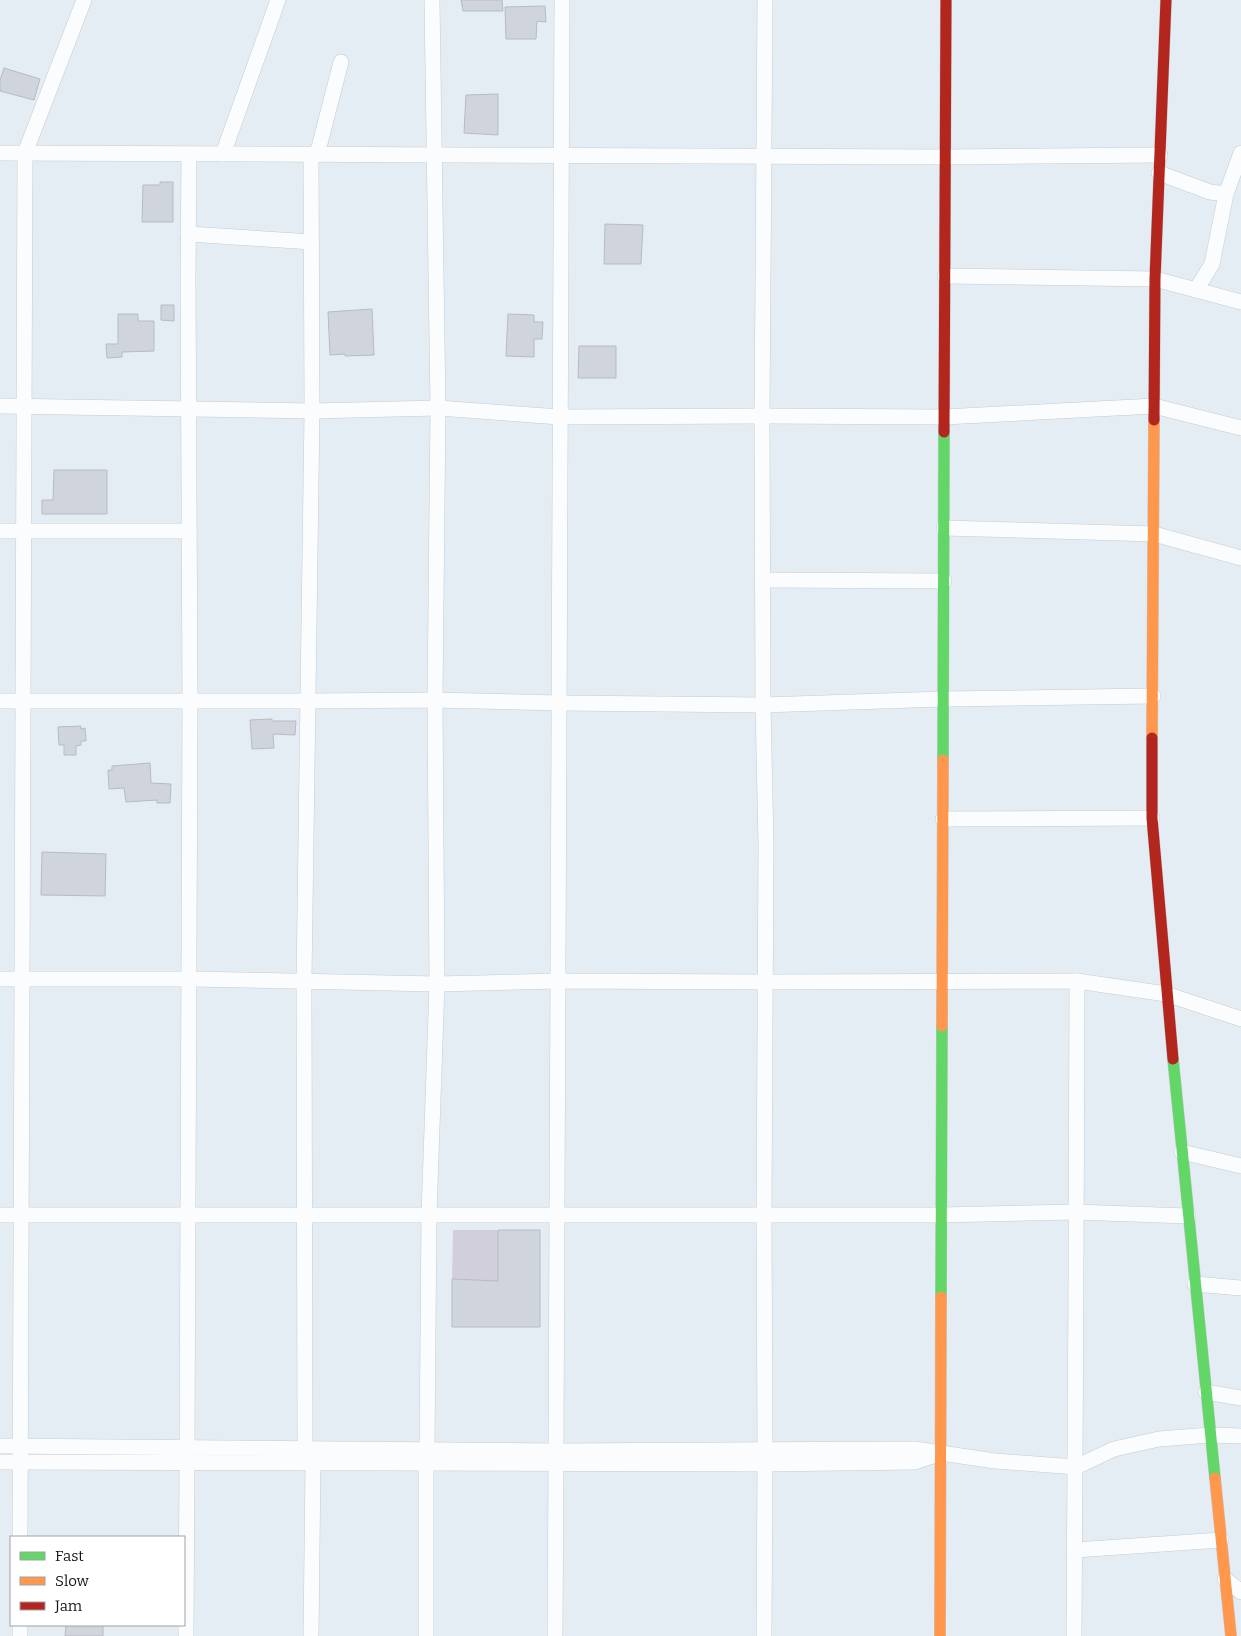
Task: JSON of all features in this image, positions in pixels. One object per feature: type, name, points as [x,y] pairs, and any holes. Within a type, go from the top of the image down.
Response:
[{"type":"street","points":[[20,1536],[25,154],[84,0]]},
{"type":"street","points":[[223,154],[278,0]]},
{"type":"street","points":[[426,1636],[429,1215],[437,984],[434,700],[438,408],[432,0]]},
{"type":"street","points":[[555,1636],[562,0]]},
{"type":"street","points":[[764,1636],[766,844],[762,416],[762,156],[765,0]]},
{"type":"street","points":[[940,1636],[946,0]]},
{"type":"street","points":[[1166,0],[1155,279],[1152,818],[1166,994],[1231,1636]]},
{"type":"street","points":[[304,1449],[304,981],[314,154],[340,62]]},
{"type":"street","points":[[1196,290],[1212,264],[1226,194],[1241,153]]},
{"type":"street","points":[[0,154],[945,157],[1160,155]]},
{"type":"street","points":[[186,1636],[190,702],[189,154]]},
{"type":"street","points":[[1159,173],[1210,192],[1226,194]]},
{"type":"street","points":[[188,234],[312,242]]},
{"type":"street","points":[[945,276],[1155,279],[1241,302]]},
{"type":"street","points":[[0,406],[312,411],[438,408],[560,417],[944,417],[1154,406],[1241,428]]},
{"type":"street","points":[[944,528],[1154,534],[1241,558]]},
{"type":"street","points":[[0,531],[190,531]]},
{"type":"street","points":[[764,580],[944,580]]},
{"type":"street","points":[[0,701],[434,700],[764,705],[943,699],[1152,696]]},
{"type":"street","points":[[943,819],[1152,818]]},
{"type":"street","points":[[0,979],[437,984],[558,981],[1077,981],[1166,994],[1241,1019]]},
{"type":"street","points":[[1074,1636],[1077,981]]},
{"type":"street","points":[[1182,1152],[1241,1166]]},
{"type":"street","points":[[0,1215],[942,1215],[1075,1212],[1188,1216]]},
{"type":"street","points":[[1195,1284],[1241,1288]]},
{"type":"street","points":[[1206,1392],[1241,1398]]},
{"type":"street","points":[[0,1462],[304,1449],[426,1456],[556,1458],[765,1457],[914,1449],[994,1461],[1076,1467],[1114,1449],[1159,1439],[1210,1434],[1241,1436]]},
{"type":"street","points":[[0,1446],[313,1463],[426,1456]]},
{"type":"street","points":[[311,1636],[313,1463]]},
{"type":"street","points":[[1075,1550],[1221,1540]]},
{"type":"street","points":[[1225,1579],[1241,1592]]},
{"type":"shaded area","points":[[453,1230],[498,1230],[498,1281],[452,1279]]},
{"type":"building","points":[[461,0],[502,0],[503,11],[463,11]]},
{"type":"building","points":[[545,6],[546,22],[537,21],[536,39],[506,39],[505,7]]},
{"type":"building","points":[[4,68],[40,79],[34,100],[0,91],[0,80]]},
{"type":"building","points":[[498,94],[498,135],[464,133],[466,95]]},
{"type":"building","points":[[160,182],[173,182],[173,222],[142,222],[143,185],[160,185]]},
{"type":"building","points":[[605,224],[643,225],[641,264],[604,264]]},
{"type":"building","points":[[161,305],[174,305],[174,321],[161,320]]},
{"type":"building","points":[[372,309],[374,355],[330,355],[328,312]]},
{"type":"building","points":[[118,314],[138,314],[138,321],[154,321],[154,351],[122,352],[122,357],[107,358],[106,344],[118,344]]},
{"type":"building","points":[[508,314],[534,315],[534,322],[543,322],[542,339],[534,339],[534,357],[506,356]]},
{"type":"building","points":[[579,346],[616,346],[616,378],[578,378]]},
{"type":"building","points":[[54,470],[107,470],[107,514],[42,514],[42,500],[53,500]]},
{"type":"building","points":[[272,719],[272,721],[296,721],[295,735],[273,734],[274,748],[252,749],[250,720]]},
{"type":"building","points":[[81,726],[81,729],[85,728],[86,741],[81,741],[81,745],[76,746],[76,755],[64,755],[64,745],[59,745],[58,727]]},
{"type":"building","points":[[150,763],[151,783],[171,784],[170,803],[157,803],[157,800],[126,802],[124,788],[109,789],[108,770],[112,770],[112,766]]},
{"type":"building","points":[[42,852],[106,854],[105,896],[41,895]]},
{"type":"building","points":[[498,1230],[540,1230],[540,1327],[452,1327],[452,1279],[498,1281]]},
{"type":"building","points":[[66,1626],[103,1626],[103,1636],[65,1636]]},
{"type":"traffic: fast","points":[[943,760],[944,432]]},
{"type":"traffic: fast","points":[[941,1297],[942,1026]]},
{"type":"traffic: fast","points":[[1173,1059],[1215,1478]]},
{"type":"traffic: slow","points":[[1152,738],[1154,420]]},
{"type":"traffic: slow","points":[[942,1026],[943,760]]},
{"type":"traffic: slow","points":[[940,1636],[941,1297]]},
{"type":"traffic: slow","points":[[1215,1478],[1231,1636]]},
{"type":"traffic: jam","points":[[944,432],[946,0]]},
{"type":"traffic: jam","points":[[1154,420],[1155,279],[1166,0]]},
{"type":"traffic: jam","points":[[1152,738],[1152,818],[1173,1059]]}]
